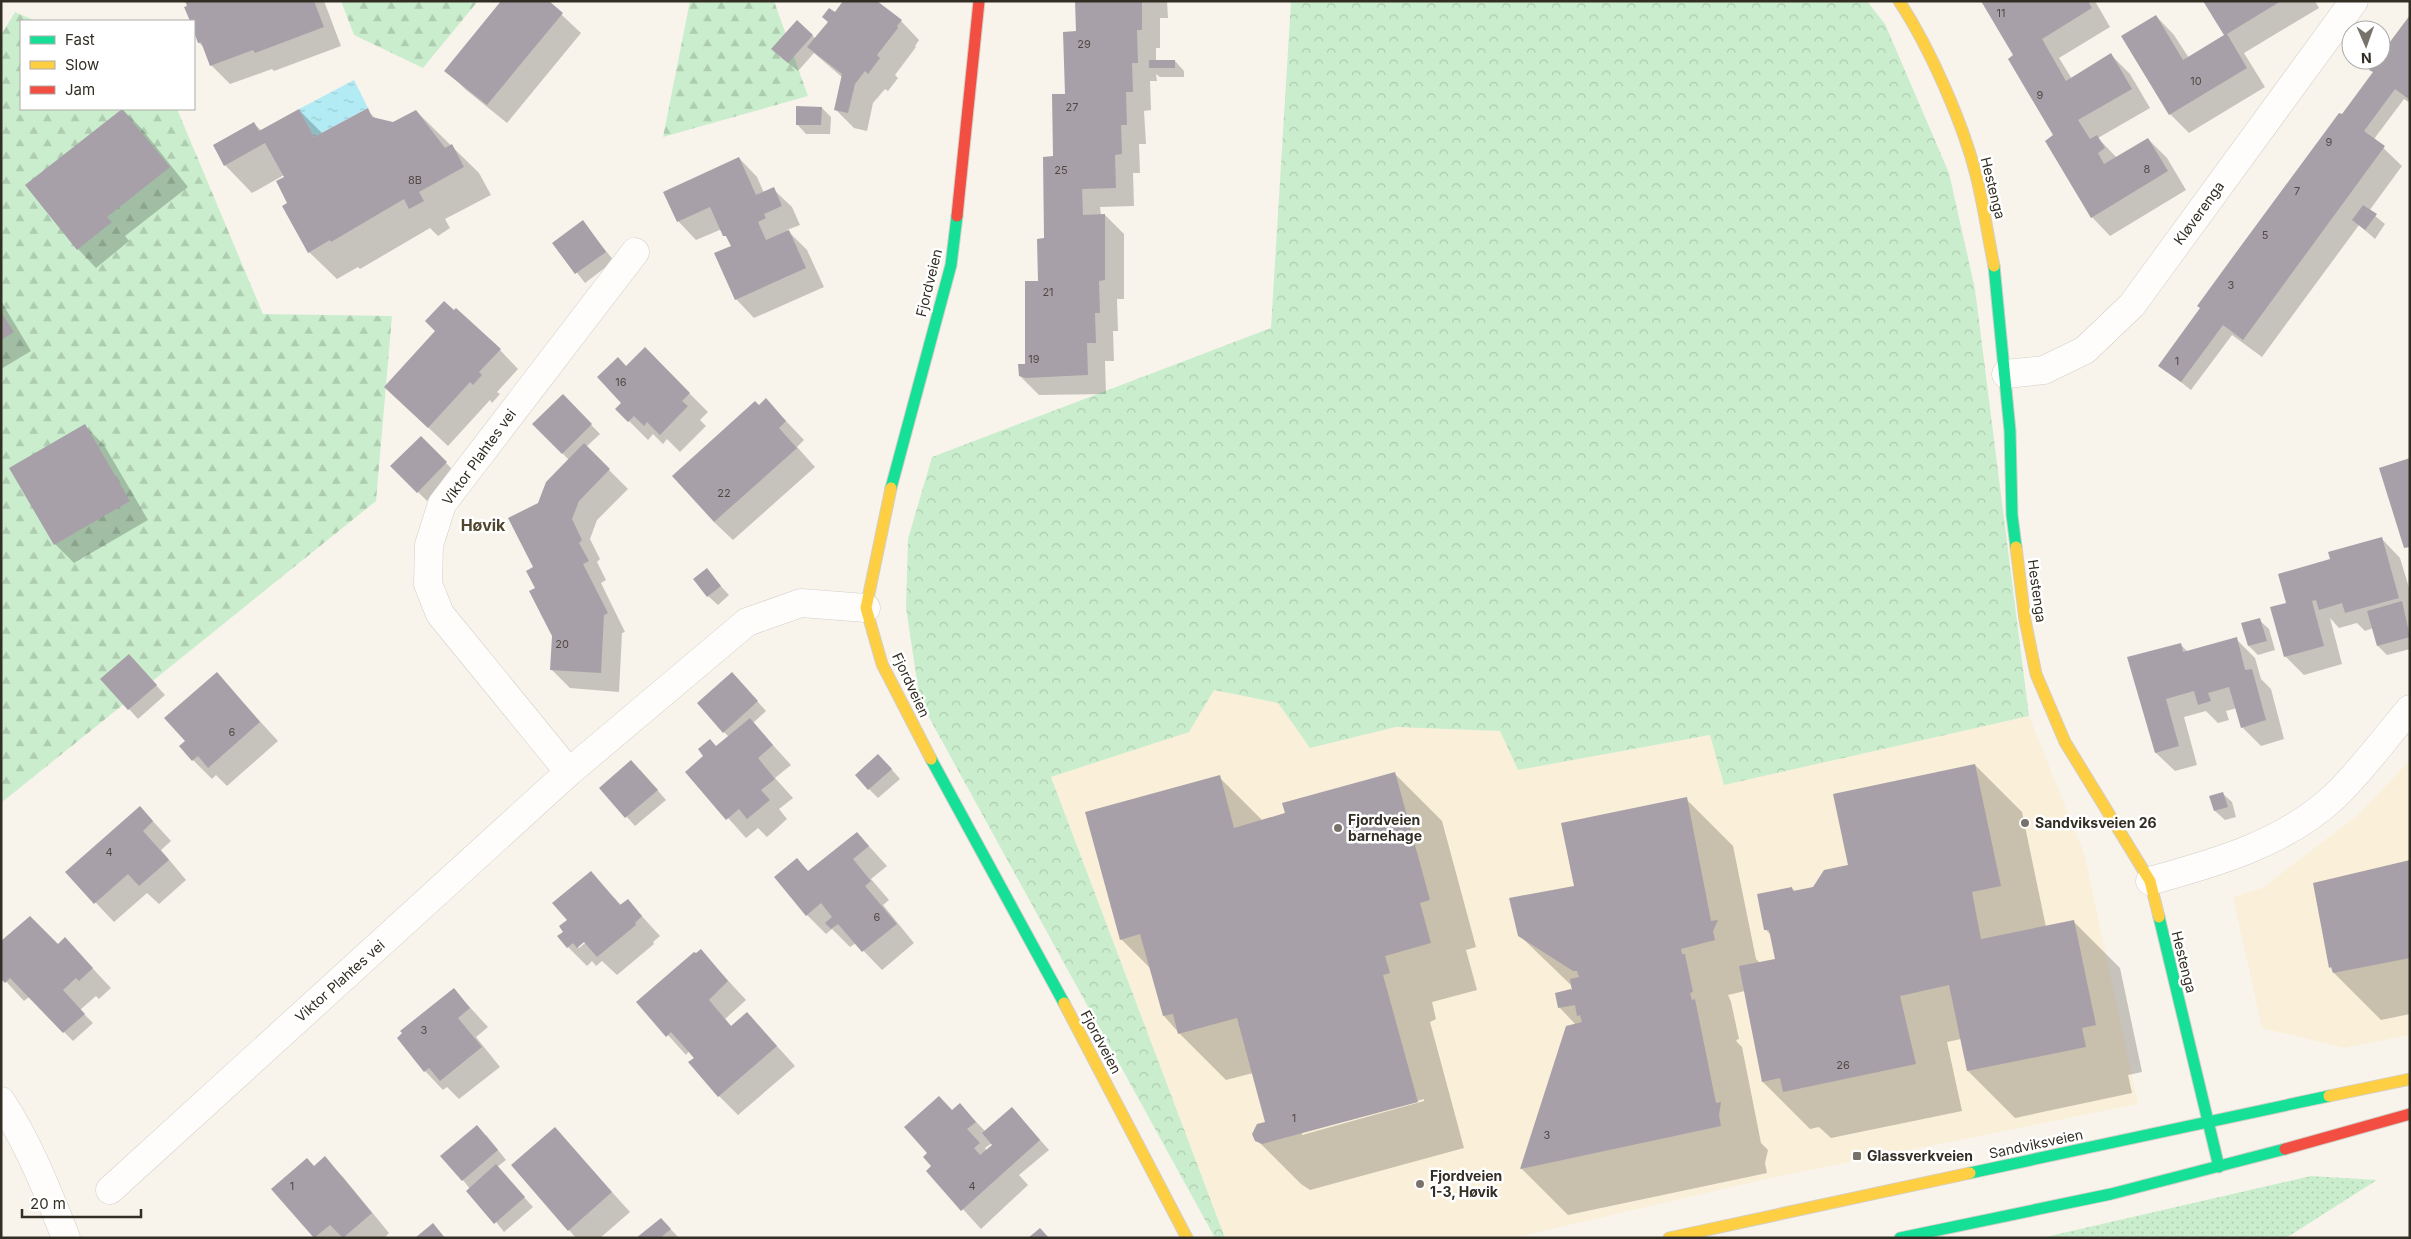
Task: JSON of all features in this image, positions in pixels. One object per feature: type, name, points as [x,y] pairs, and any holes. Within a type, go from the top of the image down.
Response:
[{"type":"street","name":"Fjordveien","points":[[979,1],[965,156],[950,265],[895,470],[866,608],[882,664],[922,743],[1098,1066],[1187,1238]]},
{"type":"street","name":"Hestenga","points":[[1899,1],[1911,19],[1951,102],[1977,178],[1997,282],[2010,431],[2012,515],[2025,620],[2036,674],[2065,742],[2150,881],[2219,1167]]},
{"type":"street","name":"Kløverenga","points":[[2006,374],[2044,370],[2085,350],[2132,305],[2354,1]]},
{"type":"street","name":"Viktor Plahtes vei","points":[[569,772],[440,614],[428,584],[429,545],[442,504],[635,252]]},
{"type":"street","name":"Viktor Plahtes vei","points":[[110,1190],[569,772],[747,622],[800,602],[866,608]]},
{"type":"street","points":[[2150,881],[2215,863],[2270,840],[2302,822],[2335,796],[2410,709]]},
{"type":"street","name":"Sandviksveien","points":[[1669,1238],[2410,1080]]},
{"type":"street","points":[[1,1100],[18,1126],[66,1238]]},
{"type":"street","points":[[1900,1238],[2110,1194],[2219,1167],[2410,1114]]},
{"type":"shaded area","points":[[1213,690],[1278,703],[1310,748],[1396,727],[1500,731],[1518,770],[1711,735],[1724,785],[2029,716],[2084,853],[2138,1104],[1766,1179],[1513,1238],[1225,1238],[1051,777],[1189,732]]},
{"type":"shaded area","points":[[2410,760],[2410,1035],[2344,1048],[2262,1028],[2233,897],[2262,888],[2358,815]]},
{"type":"green space","points":[[341,1],[478,1],[423,68],[354,35]]},
{"type":"green space","points":[[690,1],[774,1],[808,96],[663,137]]},
{"type":"green space","points":[[1291,1],[1867,1],[1885,24],[1949,173],[1975,289],[2029,716],[1724,785],[1710,735],[1518,770],[1500,731],[1396,727],[1310,748],[1278,703],[1214,690],[1189,732],[1051,777],[1225,1238],[1215,1238],[920,701],[906,608],[908,539],[932,457],[1271,328]]},
{"type":"green space","points":[[15,12],[34,20],[20,20],[20,110],[177,110],[263,314],[392,316],[376,501],[1,803],[1,35]]},
{"type":"green space","points":[[2311,1176],[2377,1180],[2286,1238],[2041,1238]]},
{"type":"water","points":[[354,80],[368,108],[314,137],[299,109]]},
{"type":"building","points":[[185,1],[314,1],[324,27],[255,53],[253,50],[210,66],[201,42],[198,43],[195,35],[195,20],[190,20],[184,7],[187,6]]},
{"type":"building","points":[[501,1],[549,1],[563,13],[487,105],[444,71]]},
{"type":"building","points":[[843,1],[877,1],[902,20],[877,55],[880,58],[868,74],[865,71],[855,84],[848,113],[834,110],[842,74],[807,47],[828,22],[822,17],[829,8],[835,12]]},
{"type":"building","points":[[1075,1],[1142,1],[1142,30],[1137,30],[1138,63],[1132,63],[1133,92],[1126,92],[1127,125],[1121,125],[1122,154],[1115,155],[1116,188],[1082,189],[1083,215],[1105,214],[1105,280],[1099,281],[1100,313],[1095,313],[1096,343],[1087,343],[1088,375],[1026,378],[1019,376],[1018,364],[1025,364],[1025,281],[1038,281],[1037,239],[1044,238],[1043,157],[1053,156],[1052,94],[1065,94],[1063,32],[1076,31]]},
{"type":"building","points":[[1981,1],[2088,1],[2092,8],[2042,39],[2066,81],[2111,53],[2132,89],[2078,120],[2090,139],[2097,135],[2105,148],[2098,153],[2104,164],[2148,138],[2168,171],[2091,218],[2045,141],[2053,135],[2008,59],[2013,55]]},
{"type":"building","points":[[2203,1],[2281,1],[2227,34],[2247,68],[2169,115],[2121,36],[2156,15],[2183,60],[2224,35]]},
{"type":"building","points":[[2410,15],[2410,100],[2395,89],[2364,131],[2385,146],[2243,340],[2223,325],[2181,382],[2158,366],[2200,308],[2197,306],[2339,113],[2342,114],[2373,72],[2369,70],[2391,70],[2391,41]]},
{"type":"building","points":[[797,20],[813,35],[788,63],[771,49]]},
{"type":"building","points":[[1149,60],[1175,60],[1175,68],[1149,68]]},
{"type":"building","points":[[796,106],[822,107],[821,125],[796,125]]},
{"type":"building","points":[[368,108],[372,117],[393,122],[416,110],[445,148],[452,144],[464,167],[419,192],[424,201],[409,209],[404,199],[331,242],[330,240],[308,253],[282,206],[287,203],[276,181],[284,177],[265,143],[224,166],[213,145],[254,122],[259,131],[299,109],[314,137]]},
{"type":"building","points":[[121,110],[123,110],[170,167],[107,217],[112,222],[77,250],[25,185]]},
{"type":"building","points":[[739,157],[756,195],[774,187],[782,206],[764,214],[766,218],[758,222],[766,240],[789,230],[806,268],[735,300],[714,253],[731,246],[726,236],[723,236],[710,207],[677,222],[663,192]]},
{"type":"building","points":[[2363,205],[2377,214],[2365,230],[2352,220]]},
{"type":"building","points":[[583,220],[606,252],[575,274],[552,243]]},
{"type":"building","points":[[444,301],[454,310],[456,308],[501,349],[479,372],[482,375],[473,385],[470,382],[428,428],[384,387],[435,331],[425,321]]},
{"type":"building","points":[[1,312],[14,332],[1,340]]},
{"type":"building","points":[[645,347],[690,393],[682,401],[688,406],[660,435],[647,422],[644,426],[634,416],[628,422],[615,409],[621,403],[597,377],[618,357],[626,366]]},
{"type":"building","points":[[563,394],[592,424],[562,454],[532,424]]},
{"type":"building","points":[[766,398],[786,421],[779,428],[797,448],[714,522],[672,476],[755,401],[759,405]]},
{"type":"building","points":[[85,424],[130,501],[54,545],[9,468]]},
{"type":"building","points":[[421,436],[447,462],[417,493],[390,466]]},
{"type":"building","points":[[584,443],[610,469],[579,501],[572,519],[582,540],[579,543],[589,561],[583,564],[608,613],[604,615],[601,673],[550,670],[552,636],[529,591],[535,588],[526,571],[533,567],[508,518],[538,503],[546,482]]},
{"type":"building","points":[[2410,458],[2410,547],[2404,548],[2379,468]]},
{"type":"building","points":[[2382,537],[2399,598],[2345,613],[2342,603],[2319,610],[2316,600],[2312,601],[2324,646],[2284,657],[2270,607],[2286,603],[2278,574],[2330,559],[2328,552]]},
{"type":"building","points":[[707,568],[721,586],[707,597],[693,579]]},
{"type":"building","points":[[2402,601],[2410,637],[2377,646],[2367,611]]},
{"type":"building","points":[[2260,618],[2267,641],[2248,646],[2241,623]]},
{"type":"building","points":[[2237,637],[2245,670],[2252,669],[2266,720],[2241,728],[2229,687],[2208,693],[2211,701],[2198,705],[2194,691],[2166,699],[2179,746],[2155,753],[2127,657],[2181,643],[2183,652]]},
{"type":"building","points":[[129,654],[157,685],[128,710],[100,679]]},
{"type":"building","points":[[217,672],[260,722],[208,768],[198,756],[192,761],[179,746],[185,741],[164,718]]},
{"type":"building","points":[[732,672],[758,701],[723,733],[697,703]]},
{"type":"building","points":[[750,718],[773,745],[758,758],[775,779],[761,790],[770,800],[747,819],[739,809],[726,820],[685,772],[703,756],[698,749],[710,739],[716,746]]},
{"type":"building","points":[[878,754],[892,769],[868,790],[855,775]]},
{"type":"building","points":[[631,760],[658,790],[625,818],[599,788]]},
{"type":"building","points":[[1975,764],[2001,886],[1972,892],[1981,939],[2074,920],[2096,1025],[2082,1028],[2086,1047],[1967,1071],[1949,985],[1900,996],[1916,1064],[1783,1092],[1780,1078],[1762,1082],[1739,966],[1775,959],[1769,930],[1764,930],[1757,894],[1792,887],[1793,891],[1813,887],[1824,870],[1848,865],[1833,794]]},
{"type":"building","points":[[1395,772],[1430,900],[1420,903],[1431,943],[1385,956],[1390,973],[1383,975],[1418,1102],[1262,1144],[1255,1141],[1252,1134],[1257,1124],[1265,1122],[1237,1018],[1178,1034],[1173,1014],[1163,1016],[1140,934],[1120,940],[1085,812],[1220,775],[1234,828],[1285,813],[1282,803]]},
{"type":"building","points":[[2223,792],[2228,807],[2214,811],[2209,796]]},
{"type":"building","points":[[1687,797],[1711,921],[1718,920],[1713,931],[1715,940],[1681,949],[1682,954],[1685,954],[1693,992],[1690,993],[1692,1000],[1695,999],[1716,1103],[1721,1102],[1719,1115],[1721,1126],[1520,1169],[1566,1026],[1582,1022],[1580,1015],[1577,1016],[1575,1005],[1558,1008],[1555,993],[1571,989],[1572,991],[1570,979],[1579,977],[1577,971],[1573,971],[1518,936],[1509,898],[1574,886],[1561,823]]},
{"type":"building","points":[[140,806],[153,821],[143,831],[169,860],[139,886],[128,874],[94,904],[65,872]]},
{"type":"building","points":[[857,832],[869,846],[853,859],[871,881],[865,886],[897,924],[862,952],[838,924],[831,929],[825,923],[832,917],[821,903],[806,916],[774,877],[797,858],[808,871]]},
{"type":"building","points":[[2410,860],[2410,958],[2333,973],[2331,967],[2329,968],[2313,883]]},
{"type":"building","points":[[591,871],[620,905],[628,899],[642,916],[635,923],[636,925],[597,957],[584,942],[577,948],[573,943],[567,948],[557,936],[563,932],[559,926],[567,920],[552,903]]},
{"type":"building","points":[[30,916],[58,944],[65,937],[93,968],[79,981],[76,978],[63,990],[85,1014],[63,1033],[10,978],[5,983],[1,979],[1,941]]},
{"type":"building","points":[[701,949],[728,981],[709,1000],[731,1026],[747,1012],[777,1046],[718,1097],[688,1062],[694,1058],[671,1032],[666,1037],[636,1002],[694,952],[696,953]]},
{"type":"building","points":[[454,988],[470,1008],[458,1018],[482,1047],[440,1081],[429,1068],[424,1072],[397,1038],[402,1033],[400,1031]]},
{"type":"building","points":[[939,1096],[952,1110],[960,1103],[976,1122],[967,1129],[980,1143],[974,1148],[980,1155],[992,1145],[982,1133],[1012,1107],[1040,1140],[961,1211],[926,1171],[931,1166],[923,1157],[927,1153],[904,1127]]},
{"type":"building","points":[[477,1125],[498,1150],[462,1181],[440,1156]]},
{"type":"building","points":[[555,1127],[612,1192],[568,1231],[511,1165]]},
{"type":"building","points":[[325,1156],[372,1213],[343,1238],[330,1225],[314,1238],[271,1189],[307,1158],[314,1166]]},
{"type":"building","points":[[496,1164],[525,1197],[494,1224],[466,1191]]},
{"type":"building","points":[[661,1218],[671,1229],[660,1238],[636,1238]]},
{"type":"building","points":[[433,1223],[445,1238],[415,1238]]},
{"type":"building","points":[[1040,1228],[1049,1238],[1028,1238]]},
{"type":"traffic: fast","points":[[891,488],[951,265],[957,216]]},
{"type":"traffic: fast","points":[[1994,266],[2010,431],[2012,515],[2016,547]]},
{"type":"traffic: fast","points":[[931,759],[1064,1003]]},
{"type":"traffic: fast","points":[[2159,917],[2219,1167]]},
{"type":"traffic: fast","points":[[1970,1173],[2329,1096]]},
{"type":"traffic: fast","points":[[1900,1238],[2111,1194],[2285,1149]]},
{"type":"traffic: slow","points":[[1899,1],[1934,64],[1964,135],[1977,179],[1994,266]]},
{"type":"traffic: slow","points":[[891,488],[866,608],[882,664],[931,759]]},
{"type":"traffic: slow","points":[[2016,547],[2025,620],[2036,674],[2065,742],[2150,881],[2159,917]]},
{"type":"traffic: slow","points":[[1064,1003],[1187,1238]]},
{"type":"traffic: slow","points":[[2329,1096],[2410,1079]]},
{"type":"traffic: slow","points":[[1669,1238],[1970,1173]]},
{"type":"traffic: jam","points":[[957,216],[979,1]]},
{"type":"traffic: jam","points":[[2285,1149],[2410,1114]]},
{"type":"place","name":"Sandviksveien 26","points":[[2025,823]]},
{"type":"place","name":"Fjordveien barnehage","points":[[1338,828]]},
{"type":"place","name":"Glassverkveien","points":[[1857,1156]]},
{"type":"place","name":"Fjordveien 1-3, Høvik","points":[[1420,1184]]},
{"type":"district","name":"Høvik","points":[[483,525]]}]
